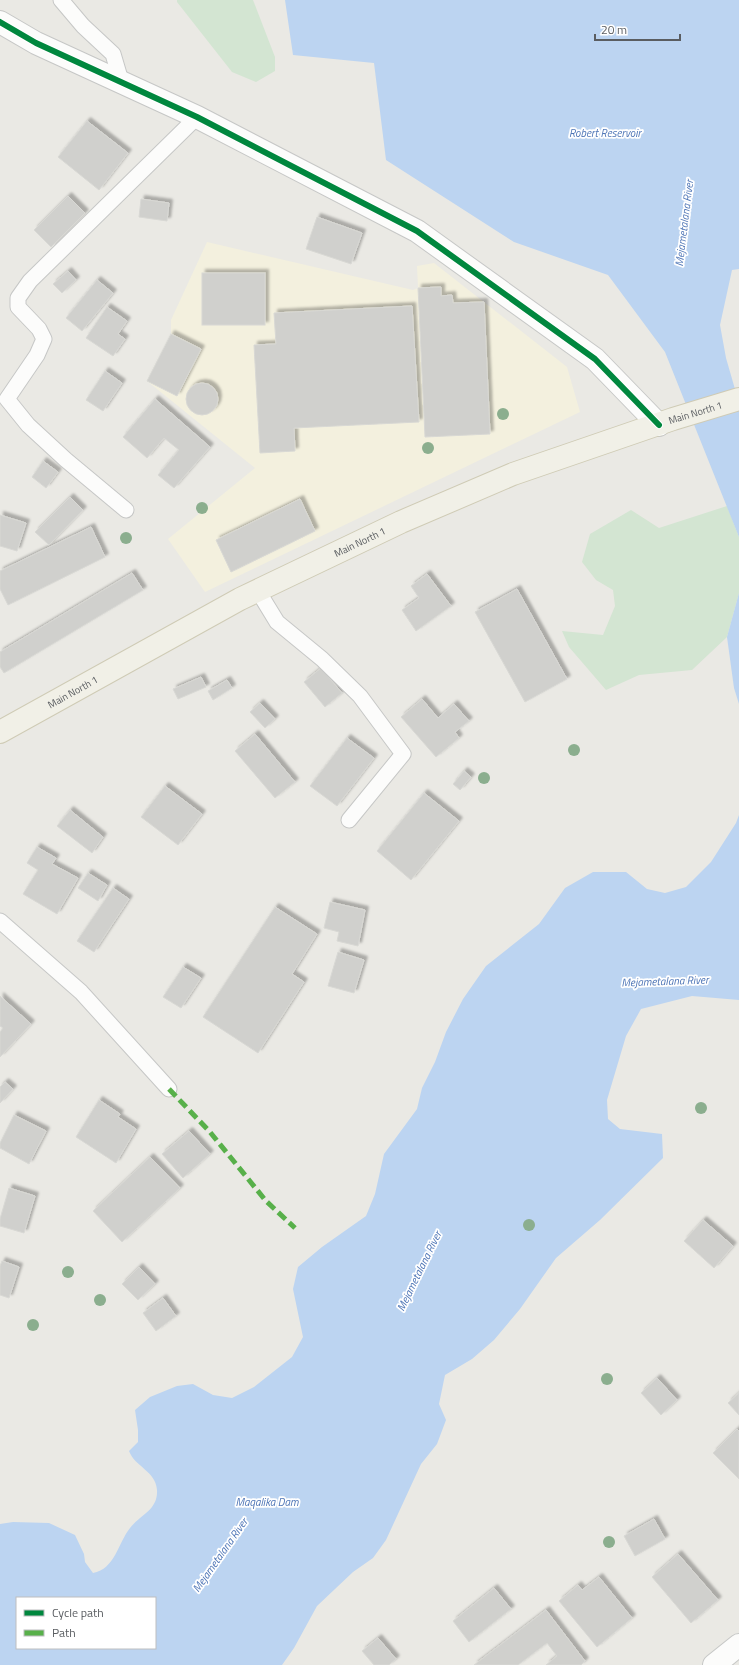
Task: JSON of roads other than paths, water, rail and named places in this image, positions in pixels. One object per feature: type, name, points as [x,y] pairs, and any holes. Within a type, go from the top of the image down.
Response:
[{"type":"main road","name":"Main North 1","points":[[0,732],[240,599],[401,522],[513,474],[739,399]]},
{"type":"street","points":[[0,22],[36,43],[197,116],[417,231],[595,359],[666,422]]},
{"type":"street","points":[[714,1665],[739,1645]]},
{"type":"lane","points":[[61,0],[83,26],[113,54],[121,81]]},
{"type":"lane","points":[[126,510],[66,460],[28,425],[7,399],[37,355],[44,339],[39,329],[18,308],[18,298],[30,281],[197,116]]},
{"type":"lane","points":[[258,591],[277,622],[322,659],[360,696],[403,754],[350,820]]},
{"type":"lane","points":[[0,921],[81,992],[169,1089]]},
{"type":"water","name":"Robert Reservoir","points":[[285,0],[739,0],[739,269],[732,270],[720,325],[726,358],[739,403],[739,537],[665,352],[608,275],[514,242],[386,160],[374,63],[293,55]]},
{"type":"water","points":[[739,593],[739,704],[734,688],[727,637]]},
{"type":"water","name":"Maqalika Dam","points":[[739,815],[739,1000],[692,996],[641,1009],[626,1036],[607,1100],[608,1119],[620,1129],[662,1134],[663,1158],[600,1220],[556,1258],[520,1309],[494,1340],[472,1359],[445,1375],[439,1404],[446,1420],[437,1444],[421,1464],[386,1540],[373,1558],[353,1572],[317,1606],[294,1648],[282,1665],[0,1665],[0,1524],[13,1522],[49,1523],[75,1535],[84,1554],[85,1562],[93,1573],[100,1571],[111,1561],[130,1528],[152,1507],[157,1497],[156,1484],[153,1478],[136,1461],[129,1451],[138,1442],[135,1410],[150,1397],[177,1386],[193,1384],[213,1395],[232,1398],[254,1387],[292,1357],[303,1337],[293,1289],[298,1267],[322,1247],[366,1216],[375,1194],[384,1154],[417,1109],[422,1088],[435,1062],[446,1032],[463,999],[486,966],[539,924],[565,888],[593,872],[626,872],[647,889],[665,893],[686,887],[711,862],[736,823]]},
{"type":"water label","name":"Mejametalana River","points":[[684,223]]},
{"type":"water label","name":"Mejametalana River","points":[[665,981]]},
{"type":"water label","name":"Mejametalana River","points":[[419,1271]]},
{"type":"water label","name":"Mejametalana River","points":[[220,1555]]}]
